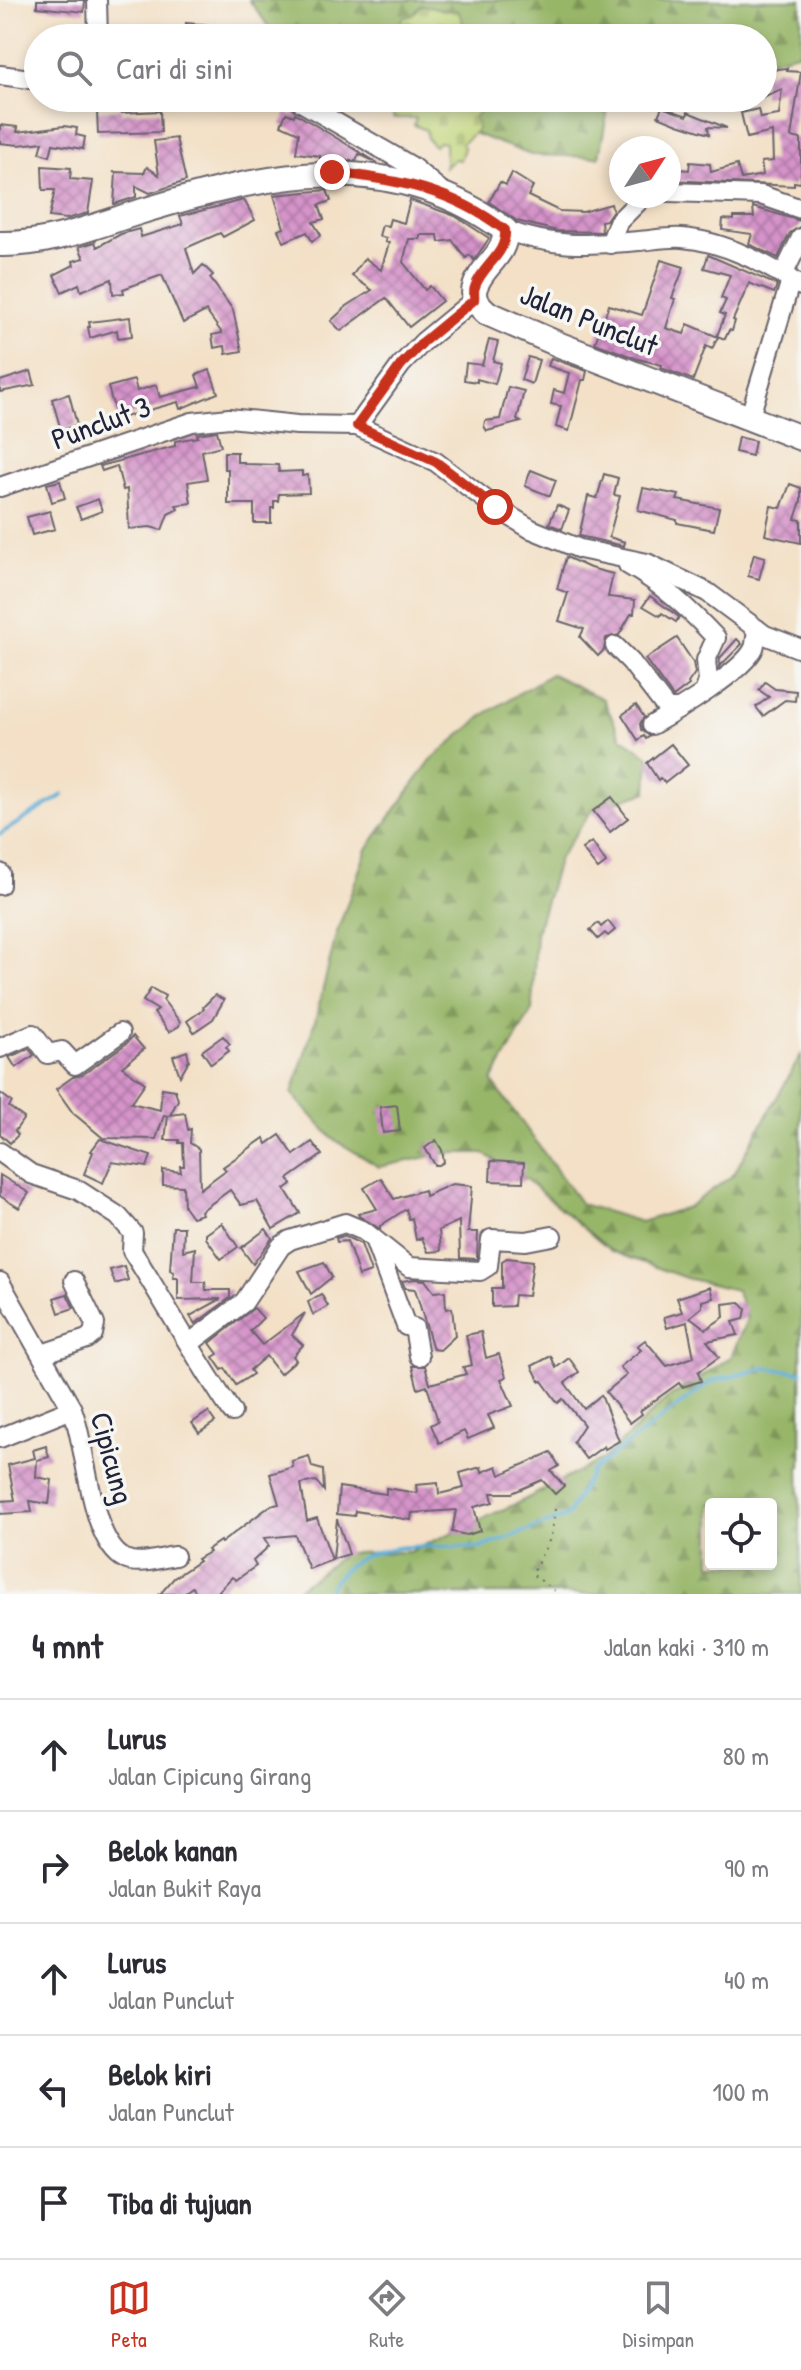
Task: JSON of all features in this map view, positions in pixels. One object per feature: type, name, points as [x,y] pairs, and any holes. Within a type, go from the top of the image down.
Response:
[{"type":"main road","points":[[0,244],[54,238],[176,201],[287,176],[332,172],[415,185],[448,196],[483,214],[505,230]]},
{"type":"main road","name":"Jalan Punclut","points":[[505,230],[506,240],[501,251],[475,286],[474,300],[487,313],[560,345],[801,438]]},
{"type":"street","points":[[97,0],[98,24]]},
{"type":"street","points":[[0,75],[24,78]]},
{"type":"street","points":[[318,112],[411,166],[448,196]]},
{"type":"street","points":[[681,192],[761,195],[801,209]]},
{"type":"street","points":[[610,244],[618,222],[632,208]]},
{"type":"street","points":[[505,230],[531,240],[564,245],[681,238],[724,247],[792,280]]},
{"type":"street","points":[[750,416],[792,280],[801,238]]},
{"type":"street","points":[[474,300],[423,342],[401,365],[357,426],[436,462],[495,507],[531,529],[580,549],[647,563],[690,582],[765,635],[801,649]]},
{"type":"street","name":"Punclut 3","points":[[0,487],[176,426],[229,418],[297,425],[357,426]]},
{"type":"street","points":[[608,554],[646,575],[681,601],[716,638],[706,660],[708,681],[705,690]]},
{"type":"street","points":[[652,725],[715,686],[753,649],[757,629]]},
{"type":"street","points":[[615,646],[667,709],[679,709]]},
{"type":"street","points":[[0,873],[0,885]]},
{"type":"street","points":[[0,1048],[33,1034],[48,1054],[62,1051],[75,1065],[120,1033]]},
{"type":"street","points":[[0,1152],[31,1174],[78,1190],[118,1216],[133,1233],[132,1251],[232,1412]]},
{"type":"street","points":[[190,1343],[244,1302],[281,1246],[290,1240],[345,1223],[364,1231],[409,1267],[480,1271],[488,1266],[491,1239],[526,1241],[552,1236]]},
{"type":"street","points":[[375,1242],[406,1326],[414,1328],[419,1356]]},
{"type":"street","points":[[42,1354],[87,1339],[93,1334],[95,1324],[74,1281]]},
{"type":"street","name":"Cipicung","points":[[0,1282],[72,1409],[80,1429],[95,1513],[111,1545],[125,1559],[140,1562],[175,1556]]},
{"type":"street","points":[[0,1438],[72,1409]]},
{"type":"path","points":[[555,1509],[551,1537],[532,1574],[559,1594]]},
{"type":"green space","points":[[249,0],[801,0],[801,52],[777,58],[777,24],[267,24]]},
{"type":"green space","points":[[421,5],[458,10],[464,24],[400,24],[404,17],[413,15]]},
{"type":"green space","points":[[393,112],[478,112],[474,118],[478,126],[475,132],[461,144],[464,148],[460,160],[454,159],[445,167],[445,143],[439,142],[434,146],[427,138],[426,130],[414,125],[416,118],[393,118]]},
{"type":"green space","points":[[417,112],[607,112],[599,157],[531,155]]},
{"type":"green space","points":[[551,674],[603,699],[621,737],[649,756],[647,792],[593,809],[559,858],[536,934],[532,1010],[492,1081],[581,1204],[641,1222],[688,1207],[733,1175],[801,1055],[801,1594],[291,1594],[346,1553],[409,1552],[524,1500],[605,1458],[664,1401],[731,1357],[747,1319],[736,1290],[686,1278],[611,1251],[527,1180],[483,1153],[447,1153],[379,1167],[332,1138],[292,1094],[315,1021],[337,932],[367,849],[431,760],[485,714]]},
{"type":"building","points":[[37,0],[85,0],[84,12],[37,7]]},
{"type":"building","points":[[777,69],[801,72],[791,137],[801,139],[801,183],[794,182],[794,186],[681,181],[681,169],[689,170],[690,162],[710,164],[711,172],[737,165],[741,179],[763,175],[761,162],[773,161],[772,132],[747,138],[741,113],[759,112],[760,118],[779,115],[782,89],[777,91]]},
{"type":"building","points":[[97,112],[160,112],[161,132],[98,134]]},
{"type":"building","points":[[660,112],[676,112],[687,116],[688,112],[727,128],[708,127],[709,134],[658,116]]},
{"type":"building","points":[[286,113],[294,116],[295,113],[378,163],[359,154],[356,161],[320,160],[320,156],[296,153],[299,133],[281,125]]},
{"type":"building","points":[[0,125],[18,127],[17,132],[64,126],[77,128],[76,135],[85,137],[83,149],[53,144],[50,156],[40,153],[43,142],[19,145],[0,143]]},
{"type":"building","points":[[176,138],[186,181],[150,193],[136,186],[136,197],[114,204],[116,173],[113,172],[144,173],[147,167],[159,175],[154,141]]},
{"type":"building","points":[[42,166],[71,168],[70,179],[93,181],[88,213],[66,219],[49,217],[55,190],[43,190]]},
{"type":"building","points":[[512,173],[533,186],[528,196],[559,211],[583,212],[609,205],[613,210],[606,220],[601,221],[602,232],[557,231],[517,221],[489,202],[500,182],[506,185]]},
{"type":"building","points":[[327,190],[331,201],[319,205],[324,219],[313,222],[321,235],[312,241],[307,232],[284,242],[278,230],[284,228],[274,195]]},
{"type":"building","points":[[244,200],[255,220],[223,237],[220,233],[186,248],[194,274],[203,265],[213,275],[210,278],[233,310],[242,351],[226,354],[225,346],[214,348],[212,335],[222,333],[206,311],[183,323],[162,275],[123,289],[124,293],[113,294],[112,279],[81,291],[79,284],[62,292],[54,275],[74,265],[73,261],[84,258],[79,247],[95,242],[97,247],[121,234],[139,229],[141,237],[183,224],[180,216]]},
{"type":"building","points":[[410,200],[455,216],[489,238],[474,260],[470,255],[466,258],[452,240],[439,242],[438,235],[420,235],[420,239],[409,239],[403,262],[425,290],[430,286],[442,301],[409,327],[386,298],[341,331],[331,321],[372,290],[352,276],[365,258],[381,270],[389,243],[379,236],[382,225],[388,226],[390,219],[404,223]]},
{"type":"building","points":[[753,207],[801,221],[801,226],[790,233],[778,258],[749,244],[752,234],[722,230],[723,219],[754,217]]},
{"type":"building","points":[[708,255],[777,285],[774,293],[749,283],[733,320],[732,331],[729,330],[725,339],[717,336],[725,315],[720,313],[726,300],[721,298],[730,275],[704,268]]},
{"type":"building","points":[[661,260],[684,267],[672,298],[675,299],[666,328],[684,334],[688,324],[718,337],[712,349],[706,346],[693,380],[661,368],[662,365],[595,343],[609,305],[642,315]]},
{"type":"building","points":[[130,317],[132,336],[118,338],[117,330],[90,338],[89,322]]},
{"type":"building","points":[[489,340],[498,342],[493,361],[501,363],[495,384],[477,379],[477,382],[464,380],[466,363],[482,365]]},
{"type":"building","points":[[528,357],[539,360],[532,384],[521,380]]},
{"type":"building","points":[[551,358],[587,371],[569,431],[556,427],[561,406],[551,404],[554,390],[564,393],[569,373],[548,366]]},
{"type":"building","points":[[210,370],[218,393],[180,409],[178,402],[117,419],[108,387],[134,380],[137,391],[156,385],[160,397],[200,387],[196,375]]},
{"type":"building","points":[[31,371],[35,385],[0,392],[0,381]]},
{"type":"building","points":[[508,387],[524,391],[517,420],[521,422],[487,431],[485,421],[500,419]]},
{"type":"building","points":[[69,394],[77,425],[61,430],[52,399]]},
{"type":"building","points":[[217,431],[221,446],[202,451],[207,479],[188,482],[191,503],[176,505],[178,509],[168,514],[162,530],[150,527],[129,529],[127,489],[123,490],[117,466],[102,471],[100,466],[175,446],[175,441],[198,437],[197,434]]},
{"type":"building","points":[[738,437],[755,441],[752,456],[735,452]]},
{"type":"building","points":[[224,452],[237,452],[237,462],[244,464],[278,465],[279,472],[302,471],[302,476],[308,475],[309,493],[279,494],[274,508],[271,508],[271,523],[254,523],[254,504],[228,504],[228,469],[224,469]]},
{"type":"building","points":[[531,470],[556,480],[550,496],[525,486]]},
{"type":"building","points":[[604,474],[618,478],[614,495],[620,496],[609,537],[625,542],[624,546],[579,536],[588,496],[597,498]]},
{"type":"building","points":[[60,481],[65,498],[52,502],[47,484]]},
{"type":"building","points":[[790,484],[801,488],[801,501],[795,519],[801,520],[801,543],[765,535],[771,506],[781,508]]},
{"type":"building","points":[[643,488],[679,495],[677,500],[719,508],[714,530],[677,523],[677,520],[638,510]]},
{"type":"building","points":[[98,499],[102,511],[81,519],[76,507]]},
{"type":"building","points":[[557,505],[569,510],[562,529],[549,524]]},
{"type":"building","points":[[50,511],[55,529],[32,535],[27,517]]},
{"type":"building","points":[[754,554],[765,557],[759,579],[748,576]]},
{"type":"building","points":[[566,557],[613,574],[608,597],[635,600],[634,614],[631,614],[619,635],[606,638],[604,650],[598,656],[580,637],[584,629],[559,621],[568,593],[557,589]]},
{"type":"building","points":[[650,596],[679,617],[676,622],[643,606]]},
{"type":"building","points":[[677,638],[693,662],[695,673],[689,685],[673,697],[645,659]]},
{"type":"building","points":[[737,639],[742,644],[719,667],[720,658]]},
{"type":"building","points":[[765,682],[775,689],[796,691],[795,701],[785,700],[763,716],[756,707],[769,697],[759,690]]},
{"type":"building","points":[[636,705],[644,717],[641,730],[650,736],[646,739],[644,736],[638,740],[622,715]]},
{"type":"building","points":[[671,744],[688,765],[665,783],[660,778],[658,780],[647,763]]},
{"type":"building","points":[[612,797],[628,818],[610,832],[593,811]]},
{"type":"building","points":[[592,842],[606,863],[598,869],[582,849]]},
{"type":"building","points":[[608,921],[615,930],[598,939],[590,930],[598,923],[601,927]]},
{"type":"building","points":[[151,988],[165,996],[163,1000],[180,1022],[169,1032],[154,1013],[158,1010],[143,1001]]},
{"type":"building","points":[[215,995],[224,1000],[213,1019],[194,1032],[187,1021],[204,1009]]},
{"type":"building","points":[[133,1036],[144,1049],[122,1067],[145,1083],[131,1103],[160,1110],[162,1088],[175,1090],[178,1100],[170,1115],[185,1113],[188,1130],[191,1129],[190,1143],[199,1149],[200,1189],[226,1170],[223,1167],[264,1138],[267,1144],[280,1135],[294,1155],[312,1142],[322,1155],[288,1179],[292,1184],[285,1189],[300,1213],[273,1229],[257,1201],[241,1205],[230,1190],[201,1211],[202,1214],[192,1217],[184,1206],[183,1186],[163,1185],[163,1170],[181,1172],[180,1166],[184,1166],[183,1143],[165,1140],[168,1116],[164,1115],[156,1139],[103,1138],[73,1113],[56,1089],[73,1077],[82,1075]]},
{"type":"building","points":[[223,1036],[230,1044],[226,1047],[229,1051],[211,1064],[202,1051]]},
{"type":"building","points":[[29,1049],[34,1055],[16,1068],[9,1057]]},
{"type":"building","points":[[187,1051],[189,1060],[180,1076],[173,1056]]},
{"type":"building","points":[[0,1093],[12,1102],[9,1107],[24,1118],[15,1131],[18,1135],[10,1143],[0,1134]]},
{"type":"building","points":[[397,1105],[400,1131],[383,1133],[380,1107]]},
{"type":"building","points":[[100,1139],[151,1156],[147,1167],[112,1162],[103,1183],[84,1174],[91,1151]]},
{"type":"building","points":[[436,1140],[444,1162],[439,1165],[435,1165],[425,1148]]},
{"type":"building","points":[[491,1161],[524,1163],[523,1182],[490,1181]]},
{"type":"building","points":[[0,1175],[29,1193],[19,1208],[0,1196]]},
{"type":"building","points":[[381,1178],[394,1199],[424,1190],[425,1196],[452,1184],[472,1186],[468,1232],[478,1232],[477,1259],[460,1258],[459,1221],[439,1230],[441,1251],[428,1252],[422,1238],[416,1240],[412,1218],[409,1219],[406,1209],[380,1229],[359,1216],[377,1209],[364,1188]]},
{"type":"building","points":[[222,1223],[238,1247],[221,1259],[206,1234]]},
{"type":"building","points":[[173,1227],[184,1227],[183,1251],[195,1248],[193,1282],[205,1282],[206,1290],[230,1290],[230,1298],[195,1324],[190,1316],[221,1299],[178,1300],[178,1278],[173,1278],[174,1272],[170,1270]]},
{"type":"building","points":[[266,1229],[272,1238],[253,1264],[241,1248]]},
{"type":"building","points":[[344,1236],[361,1244],[371,1272],[359,1276],[347,1241],[337,1242],[336,1238]]},
{"type":"building","points":[[507,1258],[533,1261],[528,1296],[514,1295],[513,1306],[492,1307],[492,1288],[502,1288],[502,1261]]},
{"type":"building","points":[[324,1262],[332,1277],[311,1294],[299,1271]]},
{"type":"building","points":[[124,1266],[128,1280],[115,1284],[110,1270]]},
{"type":"building","points":[[425,1280],[434,1292],[445,1291],[446,1309],[452,1308],[455,1336],[440,1350],[433,1349],[415,1289],[405,1288],[402,1281]]},
{"type":"building","points":[[710,1287],[713,1298],[702,1301],[702,1307],[690,1317],[706,1329],[724,1317],[723,1304],[740,1302],[746,1309],[744,1319],[733,1322],[738,1335],[707,1341],[719,1357],[698,1372],[701,1381],[682,1387],[679,1383],[640,1411],[642,1414],[630,1423],[606,1392],[627,1375],[620,1367],[641,1350],[637,1346],[645,1340],[667,1366],[694,1357],[687,1322],[667,1328],[664,1317],[682,1312],[677,1298]]},
{"type":"building","points":[[67,1294],[74,1308],[59,1313],[54,1298]]},
{"type":"building","points":[[321,1294],[328,1306],[313,1315],[308,1302]]},
{"type":"building","points":[[254,1308],[263,1318],[250,1331],[262,1345],[305,1313],[292,1335],[303,1345],[293,1356],[296,1360],[280,1374],[266,1356],[250,1370],[253,1374],[236,1385],[213,1357],[218,1354],[210,1343]]},
{"type":"building","points":[[481,1332],[486,1358],[499,1354],[506,1377],[501,1379],[513,1406],[488,1415],[494,1428],[468,1439],[464,1431],[439,1443],[431,1425],[438,1421],[427,1386],[418,1389],[412,1366],[425,1366],[430,1384],[466,1374],[463,1367],[472,1365],[466,1335]]},
{"type":"building","points":[[551,1356],[556,1368],[569,1358],[579,1372],[565,1383],[584,1409],[601,1395],[619,1441],[605,1449],[604,1446],[586,1459],[573,1442],[584,1425],[563,1399],[558,1403],[540,1382],[532,1366]]},
{"type":"building","points":[[208,1412],[215,1422],[199,1433],[192,1423]]},
{"type":"building","points":[[46,1446],[49,1457],[37,1460],[36,1477],[52,1480],[49,1504],[30,1501],[32,1512],[0,1514],[0,1501],[15,1500],[8,1465],[35,1458],[33,1450]]},
{"type":"building","points":[[551,1452],[559,1466],[551,1471],[564,1486],[555,1494],[542,1480],[512,1493],[491,1493],[493,1502],[474,1507],[480,1531],[467,1535],[452,1532],[456,1510],[412,1513],[411,1520],[355,1511],[354,1516],[337,1514],[339,1487],[386,1494],[386,1488],[417,1493],[416,1485],[438,1483],[439,1494],[464,1488],[460,1473],[481,1467],[482,1472],[497,1466],[500,1475]]},
{"type":"building","points":[[309,1456],[312,1467],[323,1470],[324,1491],[316,1481],[301,1484],[307,1521],[317,1518],[332,1560],[309,1569],[295,1535],[264,1538],[269,1546],[253,1561],[256,1566],[236,1580],[232,1577],[216,1594],[198,1594],[192,1587],[183,1594],[160,1594],[174,1578],[209,1552],[207,1550],[270,1506],[279,1504],[270,1474],[293,1467],[292,1461]]},
{"type":"building","points":[[337,1519],[349,1554],[333,1559]]},
{"type":"waterway","points":[[0,834],[63,795]]},
{"type":"waterway","points":[[327,1594],[339,1575],[354,1562],[373,1553],[393,1548],[480,1548],[567,1516],[592,1471],[710,1382],[765,1368],[801,1372]]},
{"type":"route","points":[[332,172],[415,185],[448,196],[483,214],[505,230],[506,240],[475,286],[474,300],[423,342],[401,365],[357,426],[436,462],[495,507]]}]
